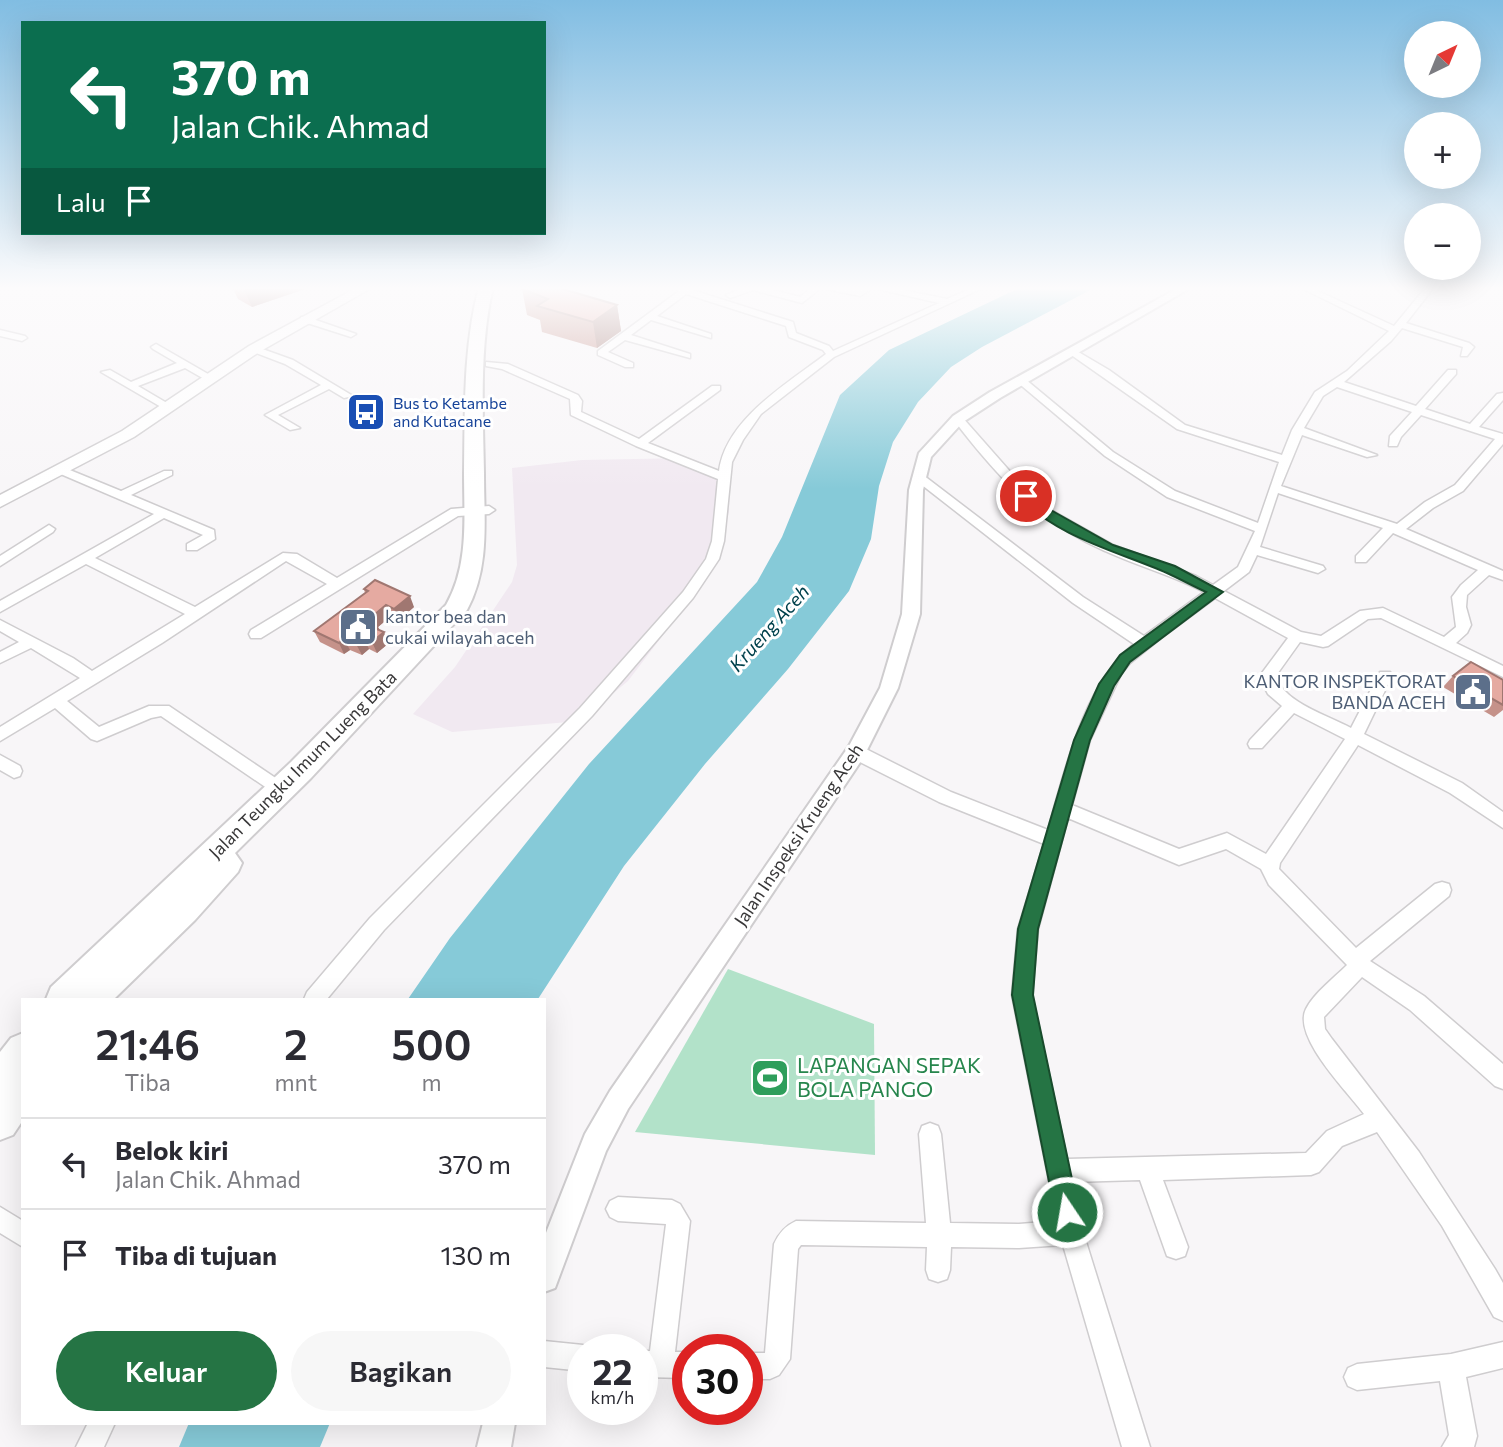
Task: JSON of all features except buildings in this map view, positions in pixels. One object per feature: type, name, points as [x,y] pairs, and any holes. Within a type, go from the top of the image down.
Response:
[{"type":"highway","name":"Jalan Teungku Imum Lueng Bata","points":[[74,998],[184,910],[266,822],[448,643],[464,621],[485,583],[490,559],[481,510],[479,355]]},
{"type":"highway","name":"Jalan Teungku Imum Lueng Bata","points":[[74,998],[380,690],[455,610],[465,592],[474,558],[481,510],[490,355]]},
{"type":"highway","points":[[0,1082],[21,1054]]},
{"type":"highway","points":[[0,1122],[21,1090]]},
{"type":"main road","points":[[0,502],[128,434],[246,355]]},
{"type":"street","points":[[169,355],[210,378]]},
{"type":"street","points":[[269,355],[289,362],[348,396]]},
{"type":"street","points":[[605,355],[629,365]]},
{"type":"street","points":[[682,355],[687,356]]},
{"type":"street","points":[[315,998],[377,924],[586,712],[688,595],[712,559],[718,541],[726,463],[737,440],[757,412],[831,355]]},
{"type":"street","name":"Jalan Inspeksi Krueng Aceh","points":[[546,1272],[595,1144],[619,1100],[856,752],[889,688],[911,614],[919,478],[924,456],[958,419],[1068,355]]},
{"type":"street","points":[[1076,355],[1181,427],[1285,460]]},
{"type":"street","points":[[1136,1447],[1071,1232],[1058,1171],[1023,995],[1028,929],[1082,740],[1107,684],[1125,659],[1144,643],[1244,569],[1262,529],[1285,460],[1298,430],[1319,394],[1351,373],[1369,355]]},
{"type":"street","points":[[130,387],[185,364]]},
{"type":"street","points":[[490,364],[504,366],[573,397],[577,401],[575,413],[640,444],[724,477]]},
{"type":"street","points":[[106,372],[168,408]]},
{"type":"street","points":[[1393,444],[1396,436],[1452,372]]},
{"type":"street","points":[[1021,381],[1109,454],[1171,494],[1262,529]]},
{"type":"street","points":[[1335,383],[1502,438],[1459,488],[1395,528],[1360,559]]},
{"type":"street","points":[[294,428],[270,415],[329,386]]},
{"type":"street","points":[[640,444],[716,388]]},
{"type":"street","points":[[1472,428],[1501,396]]},
{"type":"street","points":[[958,419],[1026,496],[1045,512],[1108,548],[1170,569],[1297,636],[1323,642],[1356,619],[1382,612],[1503,672]]},
{"type":"street","points":[[1298,430],[1371,455]]},
{"type":"street","points":[[60,470],[210,533],[210,536],[192,547]]},
{"type":"street","points":[[122,495],[168,473]]},
{"type":"street","points":[[919,478],[1067,592],[1144,643]]},
{"type":"street","points":[[1274,488],[1395,528],[1503,576]]},
{"type":"street","points":[[256,634],[446,516],[455,512],[481,510]]},
{"type":"street","points":[[0,607],[164,513]]},
{"type":"street","points":[[0,562],[48,529]]},
{"type":"street","points":[[1253,549],[1318,569]]},
{"type":"street","points":[[0,735],[167,633],[266,565],[287,556],[335,583]]},
{"type":"street","points":[[87,559],[195,613]]},
{"type":"street","points":[[1447,642],[1464,625],[1458,603],[1459,596],[1488,569]]},
{"type":"street","points":[[0,625],[92,678]]},
{"type":"street","points":[[1297,636],[1267,677],[1273,690],[1292,705],[1456,788],[1503,821]]},
{"type":"street","points":[[0,658],[31,642]]},
{"type":"street","points":[[1270,865],[1333,776],[1370,713],[1385,676]]},
{"type":"street","points":[[56,700],[97,735],[149,712],[164,710],[280,790]]},
{"type":"street","points":[[1256,744],[1292,705]]},
{"type":"street","points":[[856,752],[946,797],[1054,840]]},
{"type":"street","points":[[0,761],[14,771]]},
{"type":"street","points":[[1062,808],[1179,857],[1227,841],[1270,865],[1275,879],[1358,963],[1417,1003],[1503,1078]]},
{"type":"street","points":[[1442,890],[1358,963],[1317,1009],[1312,1022],[1318,1037],[1464,1237],[1503,1308]]},
{"type":"street","points":[[1058,1171],[1311,1164],[1322,1154],[1326,1145],[1340,1135],[1381,1120]]},
{"type":"street","points":[[930,1134],[939,1233],[938,1270]]},
{"type":"street","points":[[1147,1169],[1176,1247]]},
{"type":"street","points":[[618,1209],[672,1212],[678,1222],[657,1334]]},
{"type":"street","points":[[0,1219],[21,1234]]},
{"type":"street","points":[[763,1366],[771,1366],[777,1359],[786,1244],[791,1235],[939,1233],[1018,1236],[1071,1232]]},
{"type":"street","points":[[546,1354],[567,1356]]},
{"type":"street","points":[[1357,1377],[1451,1367],[1503,1355]]},
{"type":"street","points":[[1451,1367],[1463,1436],[1462,1442],[1456,1447]]},
{"type":"street","points":[[90,1447],[101,1425]]},
{"type":"street","points":[[494,1447],[499,1425]]},
{"type":"shaded area","points":[[687,458],[730,476],[729,512],[717,560],[628,681],[580,721],[452,732],[413,714],[455,667],[512,582],[517,565],[512,468],[582,460]]},
{"type":"green space","name":"LAPANGAN SEPAK BOLA PANGO","points":[[728,969],[874,1024],[875,1155],[635,1132]]},
{"type":"water","name":"Krueng Aceh","points":[[884,355],[970,355],[951,367],[918,402],[893,442],[879,486],[871,539],[849,591],[788,669],[705,764],[624,866],[539,998],[409,998],[450,938],[589,764],[757,582],[782,537],[840,395]]},
{"type":"water","points":[[188,1425],[329,1425],[320,1447],[179,1447]]},
{"type":"place","name":"Bus to Ketambe and Kutacane","points":[[366,412]]},
{"type":"place","name":"kantor bea dan cukai wilayah aceh","points":[[358,627]]},
{"type":"place","name":"KANTOR INSPEKTORAT BANDA ACEH","points":[[1473,692]]},
{"type":"place","name":"LAPANGAN SEPAK BOLA PANGO","points":[[770,1078]]},
{"type":"route","points":[[1026,496],[1045,512],[1108,548],[1170,569],[1216,592],[1125,659],[1107,684],[1082,740],[1028,929],[1023,995],[1067,1212]]}]
